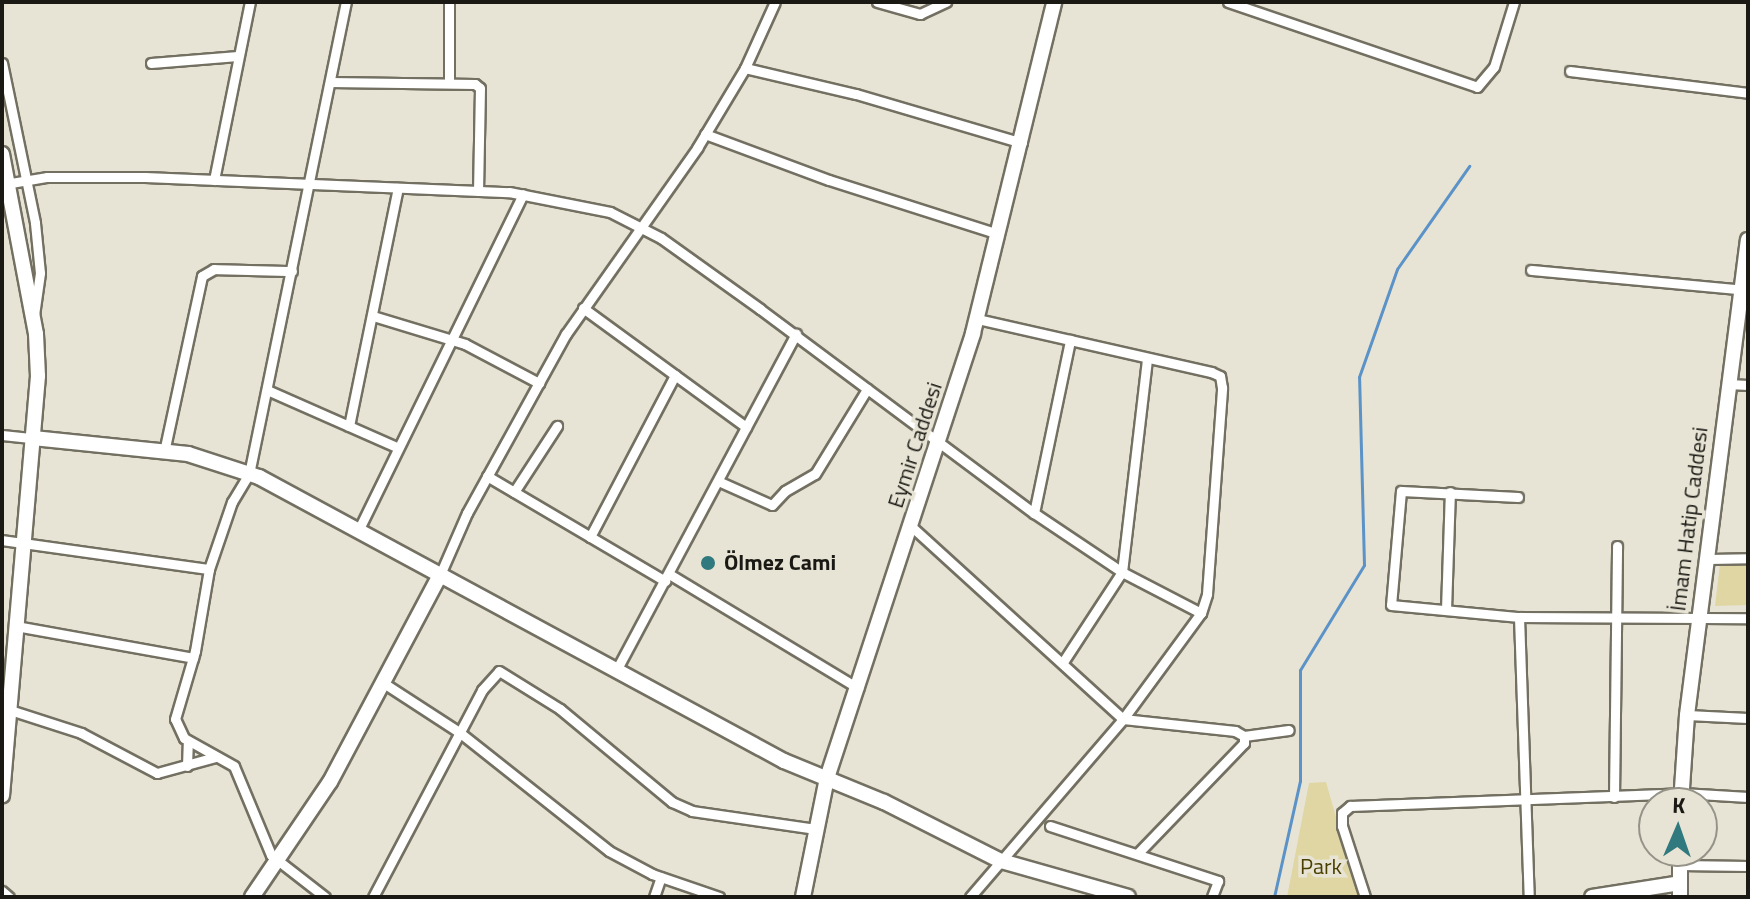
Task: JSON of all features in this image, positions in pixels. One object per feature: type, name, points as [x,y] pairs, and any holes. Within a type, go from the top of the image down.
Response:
[{"type":"street","points":[[214,180],[250,2]]},
{"type":"street","points":[[325,897],[278,862],[234,766],[177,732],[175,705],[193,658],[209,569],[232,502],[249,474],[346,2]]},
{"type":"street","points":[[449,2],[449,83]]},
{"type":"street","points":[[252,897],[278,862],[385,684],[487,476],[539,383],[583,308],[705,134],[745,68],[775,2]]},
{"type":"street","points":[[877,2],[920,14],[946,2]]},
{"type":"street","name":"Eymir Caddesi","points":[[803,897],[827,778],[939,447],[977,319],[1054,2]]},
{"type":"street","points":[[1228,2],[1477,87],[1494,67],[1514,2]]},
{"type":"street","points":[[151,63],[238,56]]},
{"type":"street","points":[[2,63],[29,180],[40,273],[40,302],[33,318]]},
{"type":"street","points":[[745,68],[1022,143]]},
{"type":"street","points":[[1570,71],[1748,93]]},
{"type":"street","points":[[330,82],[475,84],[480,88],[478,191]]},
{"type":"street","points":[[705,134],[829,180],[998,234]]},
{"type":"street","points":[[2,154],[5,184],[33,318],[38,376],[2,795]]},
{"type":"street","points":[[5,184],[29,180],[214,180],[478,191],[523,194],[610,212],[639,227],[796,334],[939,447],[1034,513],[1122,572],[1201,613]]},
{"type":"street","points":[[349,426],[398,188]]},
{"type":"street","points":[[358,531],[396,447],[523,194]]},
{"type":"street","name":"İmam Hatip Caddesi","points":[[1683,787],[1687,715],[1709,559],[1728,384],[1744,290],[1748,240]]},
{"type":"street","points":[[164,452],[202,276],[214,269],[292,271]]},
{"type":"street","points":[[1531,270],[1744,290]]},
{"type":"street","points":[[583,308],[746,427]]},
{"type":"street","points":[[373,316],[449,339],[539,383]]},
{"type":"street","points":[[970,897],[1123,719],[1201,613],[1207,594],[1222,380],[1211,372],[1147,360],[977,319]]},
{"type":"street","points":[[618,667],[796,334]]},
{"type":"street","points":[[1034,513],[1070,340]]},
{"type":"street","points":[[1063,662],[1122,572],[1147,360]]},
{"type":"street","points":[[590,537],[675,375]]},
{"type":"street","points":[[1728,384],[1748,385]]},
{"type":"street","points":[[718,481],[772,505],[785,491],[815,474],[867,389]]},
{"type":"street","points":[[267,390],[396,447]]},
{"type":"street","points":[[514,492],[557,426]]},
{"type":"street","points":[[2,435],[164,452],[249,474],[439,577],[618,667],[784,761],[827,778],[1001,861],[1128,897]]},
{"type":"street","points":[[487,476],[858,688]]},
{"type":"street","points":[[1518,497],[1413,490],[1397,496],[1391,605],[1519,617],[1613,620],[1748,618]]},
{"type":"street","points":[[1446,610],[1450,492]]},
{"type":"street","points":[[912,527],[1123,719],[1235,731],[1244,736],[1289,730]]},
{"type":"street","points":[[2,540],[209,569]]},
{"type":"street","points":[[1614,797],[1613,620],[1617,546]]},
{"type":"street","points":[[1709,559],[1748,558]]},
{"type":"street","points":[[1519,617],[1522,800],[1529,897]]},
{"type":"street","points":[[16,626],[193,658]]},
{"type":"street","points":[[374,897],[489,678],[505,671],[560,709],[672,802],[692,811],[816,829]]},
{"type":"street","points":[[385,684],[459,732],[609,851],[661,877],[719,897]]},
{"type":"street","points":[[10,710],[81,733],[157,773],[215,757]]},
{"type":"street","points":[[1687,715],[1748,718]]},
{"type":"street","points":[[1138,853],[1244,743],[1244,736]]},
{"type":"street","points":[[187,766],[188,741]]},
{"type":"street","points":[[1365,897],[1342,826],[1342,813],[1350,806],[1638,797]]},
{"type":"street","points":[[1718,797],[1748,797]]},
{"type":"street","points":[[1050,826],[1218,881],[1212,897]]},
{"type":"street","points":[[1718,862],[1748,866]]},
{"type":"street","points":[[1595,897],[1680,890],[1680,867]]},
{"type":"street","points":[[654,897],[661,877]]},
{"type":"street","points":[[2,891],[9,897]]},
{"type":"green space","points":[[1748,563],[1748,605],[1715,606],[1720,564]]},
{"type":"green space","name":"Park","points":[[1326,782],[1359,897],[1287,897],[1309,783]]},
{"type":"waterway","points":[[1274,897],[1300,781],[1300,670],[1364,565],[1359,377],[1397,269],[1469,166]]},
{"type":"place","name":"Ölmez Cami","points":[[708,563]]}]
